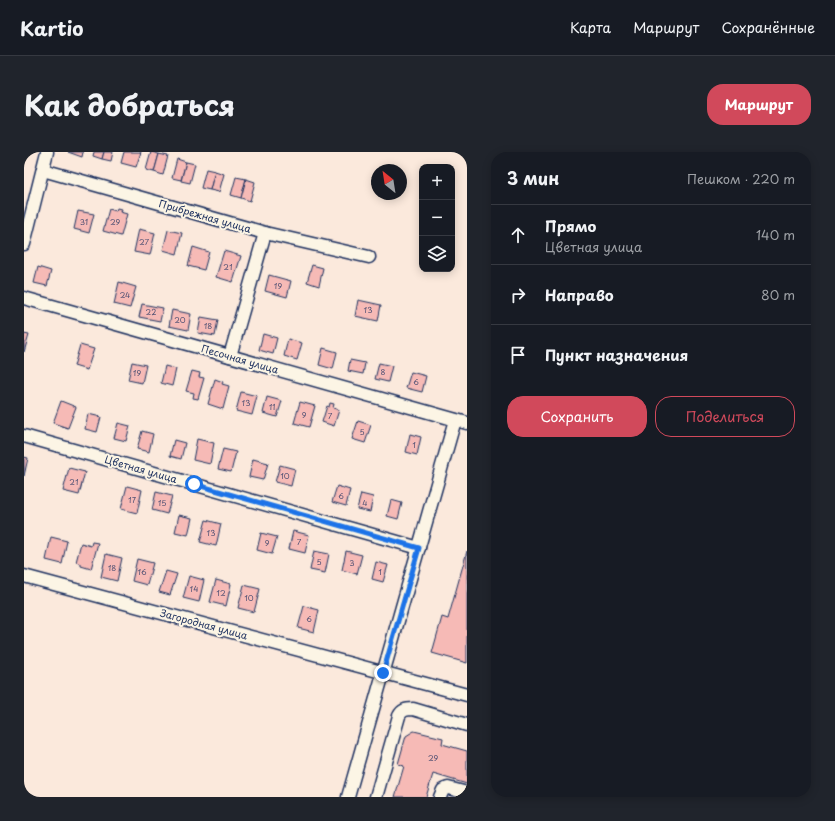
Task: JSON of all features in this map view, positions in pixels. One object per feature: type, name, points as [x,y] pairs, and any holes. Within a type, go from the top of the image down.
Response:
[{"type":"street","points":[[24,244],[47,152]]},
{"type":"street","name":"Прибрежная улица","points":[[43,170],[265,233],[369,257]]},
{"type":"street","points":[[230,356],[265,233]]},
{"type":"street","name":"Песочная улица","points":[[24,298],[461,422]]},
{"type":"street","points":[[348,797],[419,548],[461,422]]},
{"type":"street","name":"Цветная улица","points":[[24,436],[419,548]]},
{"type":"street","name":"Загородная улица","points":[[24,576],[467,695]]},
{"type":"street","points":[[376,797],[401,712],[406,709],[413,709],[467,725]]},
{"type":"street","points":[[440,797],[443,790],[448,788],[467,793]]},
{"type":"building","points":[[68,152],[83,152],[82,157]]},
{"type":"building","points":[[94,152],[104,152],[102,159],[93,156]]},
{"type":"building","points":[[104,152],[113,152],[111,161],[102,159]]},
{"type":"building","points":[[124,152],[141,152],[136,167],[121,163]]},
{"type":"building","points":[[151,152],[159,154],[154,172],[146,170]]},
{"type":"building","points":[[159,154],[168,156],[163,175],[154,172]]},
{"type":"building","points":[[177,159],[186,162],[181,180],[172,178]]},
{"type":"building","points":[[186,162],[195,164],[190,183],[181,181]]},
{"type":"building","points":[[206,169],[215,171],[210,190],[201,188]]},
{"type":"building","points":[[215,171],[224,174],[219,192],[210,190]]},
{"type":"building","points":[[236,177],[246,179],[241,198],[231,195]]},
{"type":"building","points":[[246,179],[255,182],[250,201],[241,198]]},
{"type":"building","points":[[117,208],[121,209],[120,212],[127,214],[121,236],[103,231],[109,209],[116,211]]},
{"type":"building","points":[[78,211],[94,214],[89,233],[74,229]]},
{"type":"building","points":[[139,229],[155,233],[150,255],[134,252]]},
{"type":"building","points":[[168,230],[182,233],[177,254],[163,250]]},
{"type":"building","points":[[193,247],[209,252],[204,270],[188,266]]},
{"type":"building","points":[[224,251],[241,256],[233,282],[216,277]]},
{"type":"building","points":[[312,265],[323,268],[319,286],[307,282]]},
{"type":"building","points":[[38,267],[51,271],[47,286],[34,283]]},
{"type":"building","points":[[269,275],[291,281],[287,297],[265,291]]},
{"type":"building","points":[[119,282],[136,287],[130,308],[114,304]]},
{"type":"building","points":[[358,300],[381,305],[378,321],[355,316]]},
{"type":"building","points":[[142,304],[163,308],[160,321],[139,317]]},
{"type":"building","points":[[172,310],[191,314],[188,330],[169,326]]},
{"type":"building","points":[[201,317],[218,320],[215,336],[198,333]]},
{"type":"building","points":[[24,334],[29,335],[24,352]]},
{"type":"building","points":[[263,334],[277,338],[273,354],[259,350]]},
{"type":"building","points":[[288,339],[302,343],[297,360],[284,356]]},
{"type":"building","points":[[80,345],[94,349],[87,370],[74,366]]},
{"type":"building","points":[[323,348],[337,352],[333,369],[319,365]]},
{"type":"building","points":[[350,360],[365,363],[363,374],[348,371]]},
{"type":"building","points":[[132,362],[146,365],[142,383],[128,380]]},
{"type":"building","points":[[379,363],[392,366],[388,382],[375,379]]},
{"type":"building","points":[[165,366],[176,369],[172,386],[161,383]]},
{"type":"building","points":[[192,371],[200,373],[199,377],[204,378],[198,399],[193,398],[194,393],[186,391]]},
{"type":"building","points":[[411,372],[426,376],[422,392],[406,388]]},
{"type":"building","points":[[215,379],[223,382],[222,384],[229,386],[223,409],[208,404]]},
{"type":"building","points":[[241,392],[257,396],[252,415],[236,411]]},
{"type":"building","points":[[267,397],[282,401],[277,417],[263,413]]},
{"type":"building","points":[[61,401],[76,407],[68,428],[53,423]]},
{"type":"building","points":[[300,402],[315,406],[309,427],[294,423]]},
{"type":"building","points":[[330,403],[334,404],[333,408],[339,410],[334,426],[322,422],[327,406],[329,407]]},
{"type":"building","points":[[88,414],[101,417],[97,432],[85,429]]},
{"type":"building","points":[[358,421],[371,425],[365,443],[352,439]]},
{"type":"building","points":[[118,423],[130,426],[126,441],[114,438]]},
{"type":"building","points":[[142,431],[153,434],[149,452],[137,449]]},
{"type":"building","points":[[410,434],[421,437],[417,455],[406,452]]},
{"type":"building","points":[[197,439],[214,443],[210,464],[193,460]]},
{"type":"building","points":[[174,440],[185,443],[181,459],[170,456]]},
{"type":"building","points":[[223,449],[236,452],[231,472],[218,469]]},
{"type":"building","points":[[24,457],[28,458],[24,476]]},
{"type":"building","points":[[253,459],[268,463],[263,480],[249,477]]},
{"type":"building","points":[[280,465],[295,469],[291,486],[275,482]]},
{"type":"building","points":[[69,468],[85,472],[79,495],[63,491]]},
{"type":"building","points":[[127,486],[142,490],[137,513],[121,509]]},
{"type":"building","points":[[337,486],[350,490],[346,506],[332,502]]},
{"type":"building","points":[[156,492],[172,496],[167,514],[152,510]]},
{"type":"building","points":[[361,494],[373,497],[370,512],[357,509]]},
{"type":"building","points":[[391,500],[402,503],[398,519],[387,516]]},
{"type":"building","points":[[179,515],[192,518],[188,535],[175,532]]},
{"type":"building","points":[[206,520],[221,524],[216,546],[200,542]]},
{"type":"building","points":[[293,531],[309,535],[305,553],[289,549]]},
{"type":"building","points":[[261,533],[277,537],[272,554],[257,550]]},
{"type":"building","points":[[51,537],[67,541],[62,564],[46,560]]},
{"type":"building","points":[[92,542],[98,543],[91,569],[81,566],[81,564],[76,562],[81,543],[91,546]]},
{"type":"building","points":[[314,551],[329,554],[325,573],[310,570]]},
{"type":"building","points":[[346,551],[362,555],[357,574],[342,570]]},
{"type":"building","points":[[467,551],[467,663],[432,653],[442,617],[448,619]]},
{"type":"building","points":[[106,554],[122,558],[117,581],[101,577]]},
{"type":"building","points":[[137,559],[153,563],[147,585],[132,581]]},
{"type":"building","points":[[376,562],[388,565],[383,582],[372,579]]},
{"type":"building","points":[[166,571],[177,574],[170,595],[159,592]]},
{"type":"building","points":[[189,576],[204,580],[199,602],[183,598]]},
{"type":"building","points":[[216,580],[231,584],[226,606],[210,602]]},
{"type":"building","points":[[244,585],[260,589],[254,612],[238,608]]},
{"type":"building","points":[[304,606],[319,610],[314,632],[298,628]]},
{"type":"building","points":[[414,731],[443,738],[442,744],[467,751],[467,784],[433,774],[426,797],[395,797],[404,766],[398,764],[406,736]]},
{"type":"route","points":[[194,484],[419,548],[383,673]]}]
